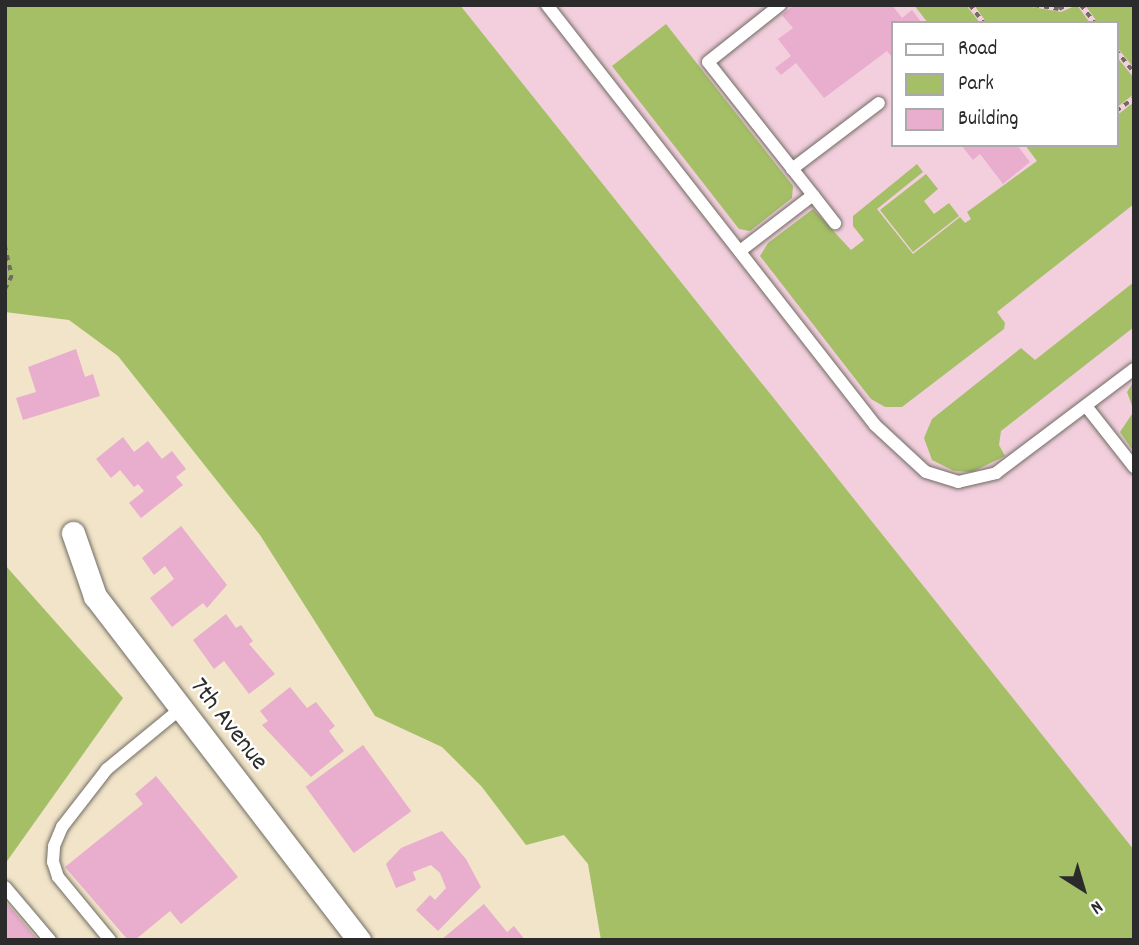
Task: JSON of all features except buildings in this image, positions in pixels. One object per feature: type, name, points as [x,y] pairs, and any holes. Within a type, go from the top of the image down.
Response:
[{"type":"street","name":"7th Avenue","points":[[72,533],[95,596],[359,940]]},
{"type":"lane","points":[[547,5],[875,425],[913,462],[942,479],[971,481],[996,473],[1134,369]]},
{"type":"lane","points":[[780,5],[708,62],[835,223]]},
{"type":"lane","points":[[792,169],[878,103]]},
{"type":"lane","points":[[740,251],[813,195]]},
{"type":"lane","points":[[1086,406],[1134,467]]},
{"type":"lane","points":[[110,940],[58,877],[52,862],[54,846],[62,827],[107,769],[180,709]]},
{"type":"lane","points":[[5,887],[50,940]]},
{"type":"path","points":[[970,5],[982,21]]},
{"type":"path","points":[[1034,5],[1067,5]]},
{"type":"path","points":[[1081,5],[1093,21]]},
{"type":"path","points":[[1118,52],[1134,72]]},
{"type":"path","points":[[1118,109],[1134,97]]},
{"type":"path","points":[[5,246],[12,276],[5,290]]},
{"type":"shaded area","points":[[460,5],[1134,5],[1134,850]]},
{"type":"green space","points":[[5,5],[460,5],[1134,850],[1134,940],[601,940],[588,864],[564,835],[526,845],[482,787],[442,747],[375,716],[260,535],[118,356],[69,320],[5,312]]},
{"type":"green space","points":[[914,5],[966,5],[978,21],[926,21]]},
{"type":"green space","points":[[974,5],[1020,5],[1061,12],[1077,5],[1089,21],[986,21]]},
{"type":"green space","points":[[1085,5],[1134,5],[1134,68],[1118,48],[1118,21],[1097,21]]},
{"type":"green space","points":[[666,24],[793,186],[792,198],[750,231],[739,229],[612,66]]},
{"type":"green space","points":[[1118,58],[1134,78],[1134,94],[1118,106]]},
{"type":"green space","points":[[1134,102],[1134,204],[997,312],[1005,323],[1004,329],[902,407],[885,407],[871,399],[760,256],[768,243],[813,209],[851,250],[864,240],[853,226],[853,216],[917,164],[923,172],[877,209],[913,254],[960,217],[965,223],[971,219],[967,212],[1037,161],[1026,147],[1118,147],[1118,114]]},
{"type":"green space","points":[[926,174],[938,189],[924,201],[934,214],[949,203],[959,216],[913,252],[880,210]]},
{"type":"green space","points":[[1134,282],[1134,327],[1001,431],[999,445],[1005,456],[972,472],[954,471],[932,460],[924,438],[932,419],[1021,348],[1035,360]]},
{"type":"green space","points":[[1134,381],[1134,411],[1127,392]]},
{"type":"green space","points":[[1134,411],[1134,452],[1120,432]]},
{"type":"green space","points":[[5,565],[123,698],[5,864]]}]
